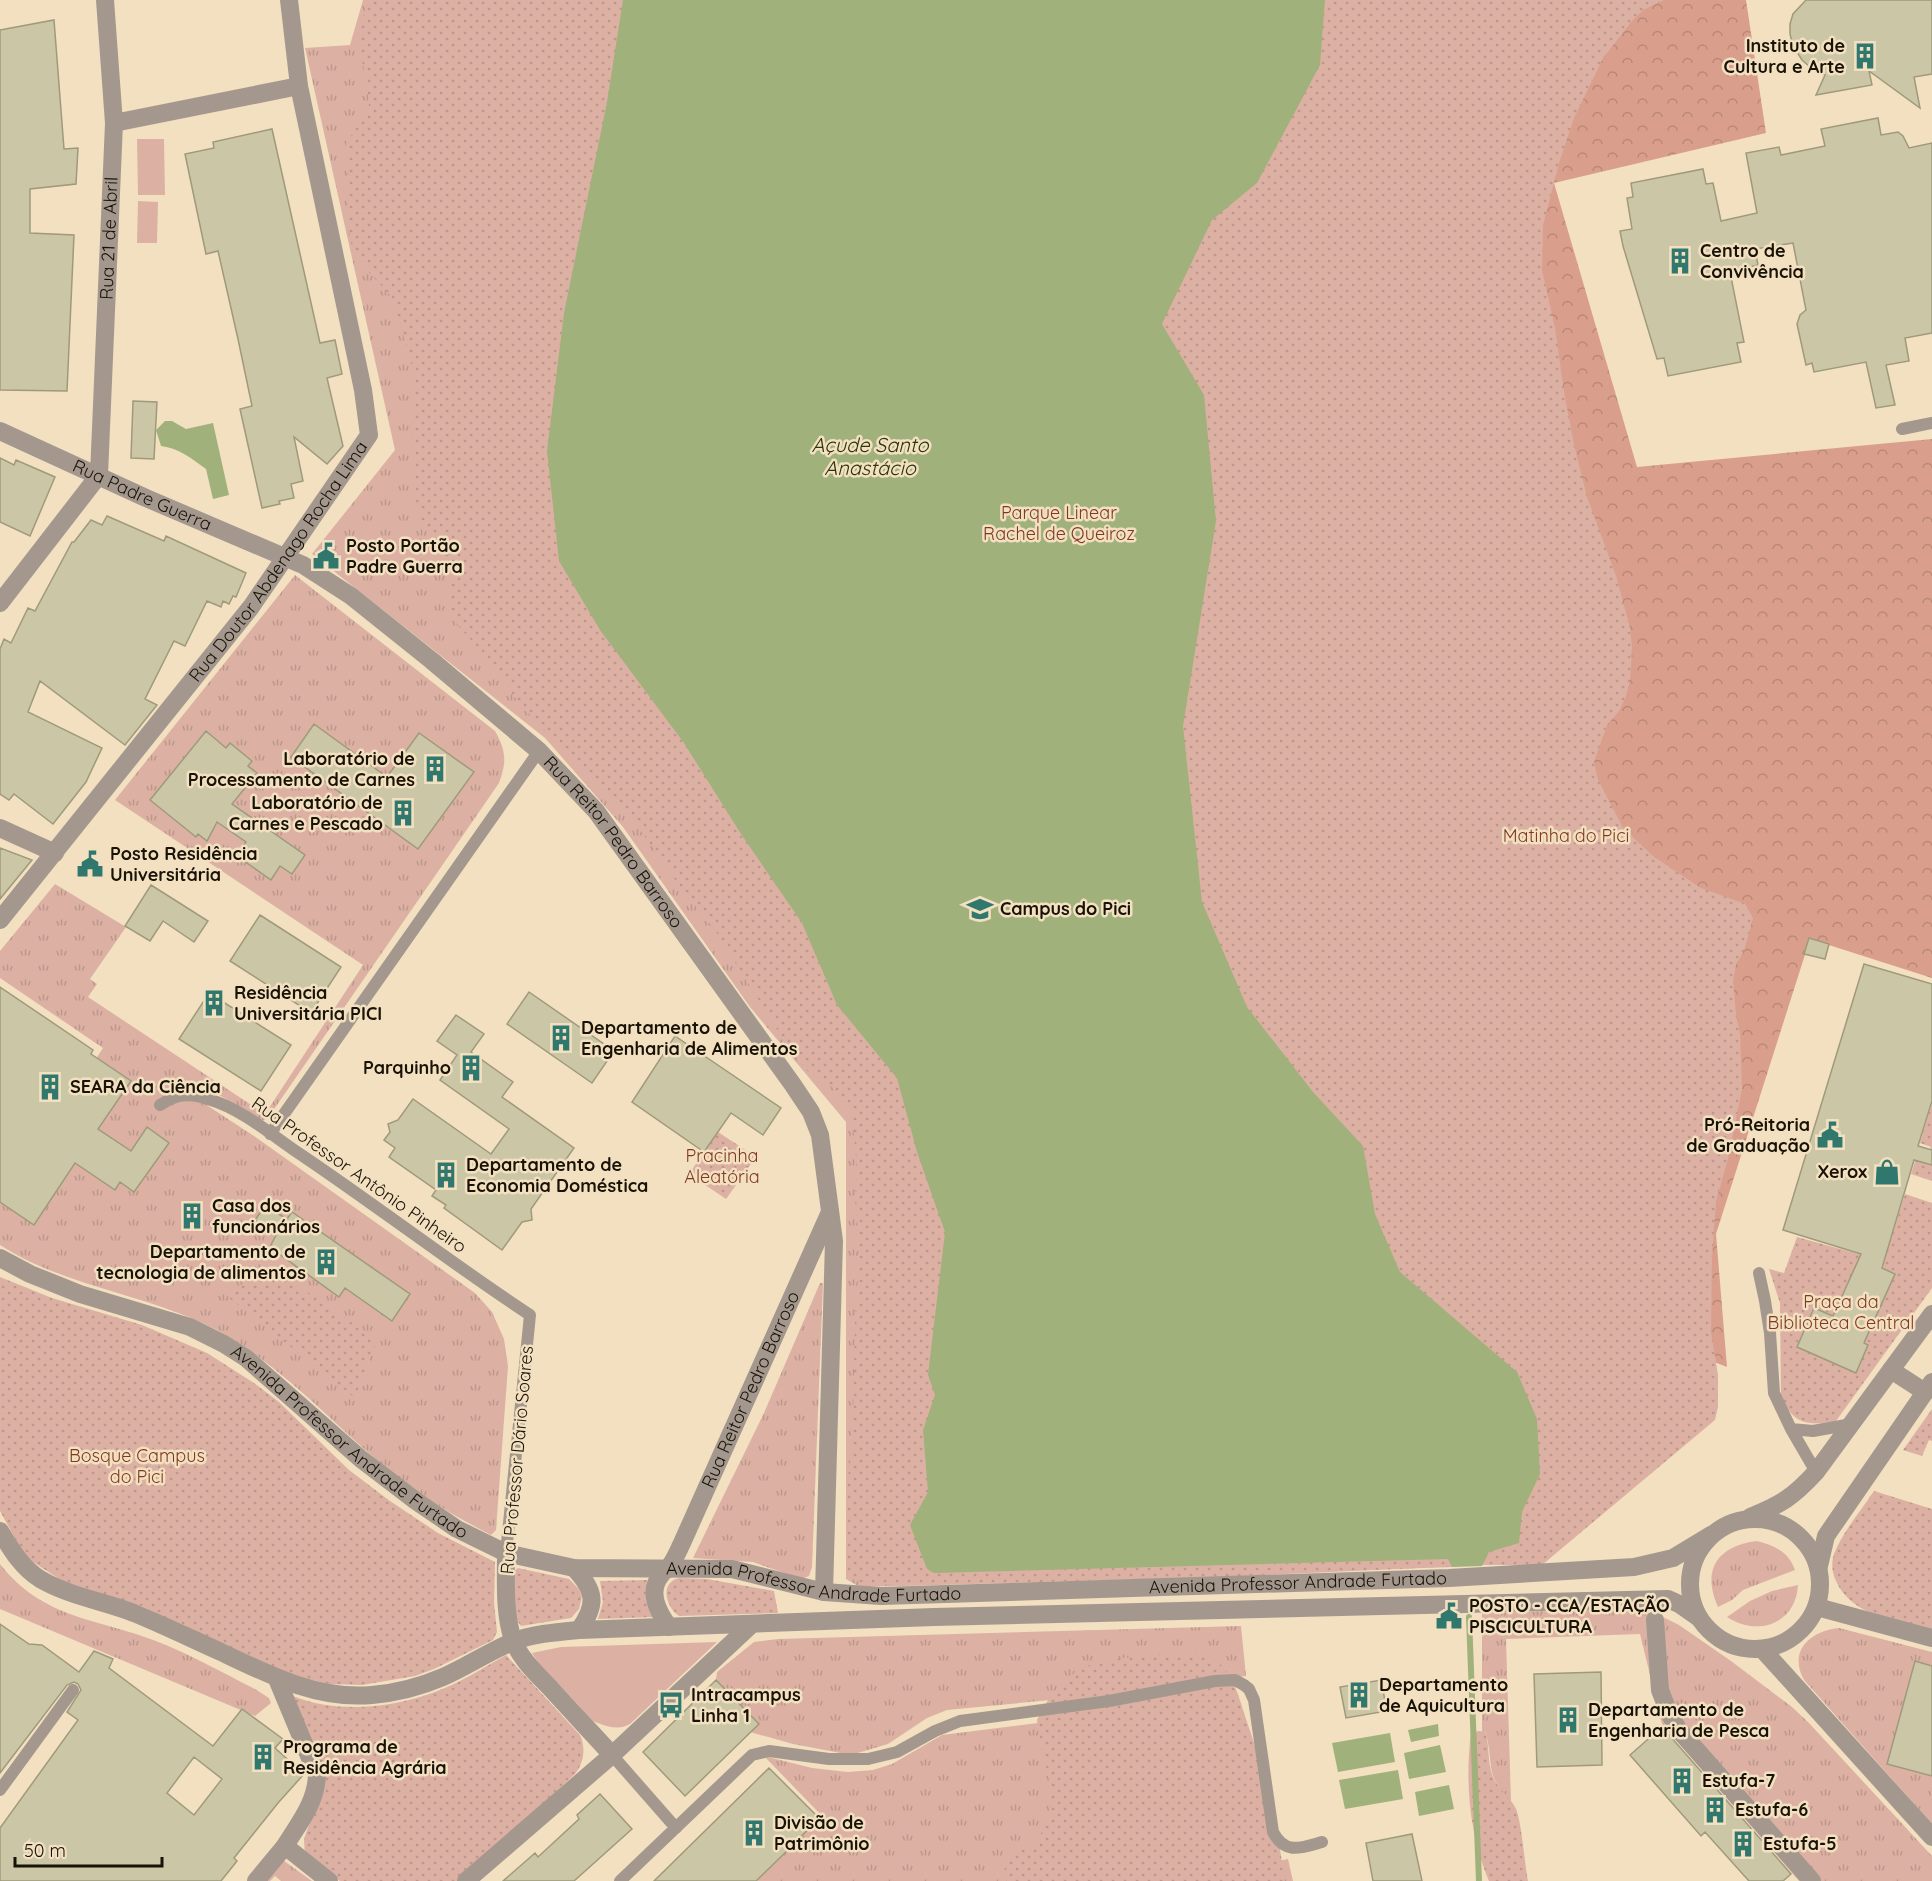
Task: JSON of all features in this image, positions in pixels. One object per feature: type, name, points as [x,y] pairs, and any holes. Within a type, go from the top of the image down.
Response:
[{"type":"street","name":"Rua 21 de Abril","points":[[99,476],[114,123],[105,0]]},
{"type":"street","name":"Rua Doutor Abdenago Rocha Lima","points":[[0,920],[251,607],[369,435],[363,390],[298,86],[289,0]]},
{"type":"street","points":[[114,123],[298,86]]},
{"type":"street","name":"Rua Padre Guerra","points":[[0,431],[285,558]]},
{"type":"street","points":[[0,603],[99,476]]},
{"type":"street","name":"Rua Reitor Pedro Barroso","points":[[285,558],[303,565],[351,596],[539,750],[596,811],[810,1112],[820,1135],[834,1241],[824,1592]]},
{"type":"street","points":[[0,828],[55,853]]},
{"type":"street","name":"Rua Reitor Pedro Barroso","points":[[669,1628],[657,1610],[654,1599],[655,1584],[669,1568],[830,1212]]},
{"type":"street","name":"Avenida Professor Andrade Furtado","points":[[0,1258],[30,1274],[80,1294],[190,1327],[224,1344],[246,1358],[361,1459],[457,1529],[506,1553],[574,1568],[732,1569],[824,1592],[881,1596],[1484,1577],[1634,1567],[1673,1558],[1710,1535]]},
{"type":"street","points":[[1891,1370],[1928,1387],[1826,1536],[1819,1566],[1821,1586],[1817,1607],[1808,1623],[1793,1638],[1778,1646],[1762,1649],[1747,1649],[1732,1645],[1713,1635],[1699,1618],[1691,1598],[1689,1583],[1691,1568],[1698,1550],[1710,1535],[1727,1524],[1773,1508],[1796,1494],[1816,1472],[1932,1314]]},
{"type":"street","points":[[1746,1519],[1765,1519],[1783,1524],[1799,1535],[1810,1548],[1819,1566]]},
{"type":"street","name":"Avenida Professor Andrade Furtado","points":[[0,1531],[10,1549],[24,1566],[40,1578],[65,1591],[111,1604],[143,1617],[277,1679],[308,1689],[339,1694],[372,1695],[404,1689],[441,1678],[514,1641],[579,1630],[934,1617],[1668,1599],[1699,1618]]},
{"type":"street","name":"Rua Professor Dário Soares","points":[[506,1553],[506,1589],[514,1641]]},
{"type":"street","points":[[574,1568],[590,1588],[592,1599],[591,1610],[579,1630]]},
{"type":"street","points":[[1817,1607],[1932,1638]]},
{"type":"street","points":[[1655,1620],[1660,1690],[1678,1729],[1812,1881]]},
{"type":"street","points":[[473,1879],[612,1755],[751,1625]]},
{"type":"street","points":[[514,1641],[520,1654],[612,1755]]},
{"type":"street","points":[[1762,1649],[1932,1837]]},
{"type":"street","points":[[256,1881],[285,1845],[309,1808],[316,1790],[317,1775],[277,1679]]},
{"type":"street","points":[[285,1845],[329,1881]]},
{"type":"lane","points":[[1902,429],[1932,423]]},
{"type":"lane","points":[[270,1134],[539,750]]},
{"type":"lane","name":"Rua Professor Antônio Pinheiro","points":[[160,1106],[171,1098],[185,1095],[197,1096],[227,1106],[346,1184],[530,1314]]},
{"type":"lane","points":[[1759,1273],[1770,1334],[1773,1393],[1816,1472]]},
{"type":"lane","name":"Rua Professor Dário Soares","points":[[506,1553],[530,1314]]},
{"type":"lane","points":[[1791,1429],[1813,1431],[1852,1424]]},
{"type":"lane","points":[[620,1881],[752,1755],[760,1752],[769,1751],[829,1759],[868,1759],[897,1752],[935,1731],[960,1721],[1109,1701],[1215,1681],[1234,1680],[1249,1689],[1254,1700],[1273,1832],[1277,1839],[1283,1846],[1291,1848],[1322,1842]]},
{"type":"lane","points":[[0,1790],[73,1690]]},
{"type":"lane","points":[[612,1755],[676,1828]]},
{"type":"green space","points":[[363,0],[623,0],[1452,1567],[860,1587],[846,1579],[846,1122],[750,1007],[623,827],[545,738],[312,554],[395,450],[305,48],[350,45]]},
{"type":"green space","name":"Parque Linear Rachel de Queiroz","points":[[368,0],[1664,0],[1643,10],[1603,58],[1574,118],[1559,163],[1543,225],[1542,270],[1555,328],[1574,445],[1587,497],[1616,576],[1630,628],[1632,647],[1630,680],[1619,711],[1607,725],[1594,762],[1598,780],[1623,828],[1654,857],[1701,888],[1745,904],[1753,918],[1744,951],[1736,964],[1733,981],[1740,1034],[1742,1089],[1728,1159],[1716,1201],[1712,1257],[1711,1332],[1718,1375],[1718,1407],[1715,1420],[1542,1565],[1483,1565],[1219,1577],[900,1586],[867,1584],[854,1579],[846,1565],[847,1491],[853,1424],[855,1319],[860,1251],[855,1199],[857,1167],[852,1115],[844,1099],[833,1088],[805,1069],[785,1042],[715,930],[681,888],[641,831],[607,790],[564,753],[512,694],[502,673],[460,628],[448,610],[451,589],[449,568],[440,547],[419,516],[415,494],[412,431],[415,387],[411,362],[392,297],[366,269],[352,249],[349,231],[350,184],[346,144],[369,107],[367,83],[357,39]]},
{"type":"green space","name":"Matinha do Pici","points":[[1367,0],[1746,0],[1766,133],[1554,183],[1637,467],[1932,439],[1932,978],[1810,939],[1716,1234],[1727,1367],[1668,1344]]},
{"type":"green space","points":[[137,139],[164,139],[165,195],[138,195]]},
{"type":"green space","points":[[138,201],[158,202],[157,243],[137,243]]},
{"type":"green space","points":[[295,575],[495,731],[503,750],[503,769],[499,783],[268,1118],[262,1121],[201,1084],[205,1104],[254,1136],[475,1293],[492,1312],[504,1339],[508,1366],[496,1530],[491,1535],[439,1506],[403,1481],[260,1357],[239,1343],[181,1314],[58,1273],[28,1261],[0,1245],[0,1204],[103,1048],[0,978],[0,951],[55,884],[126,927],[90,979],[97,984],[88,997],[265,1114],[363,965],[115,800]]},
{"type":"green space","points":[[1932,1103],[1932,1181],[1911,1174],[1916,1158],[1927,1161],[1931,1147],[1920,1143]]},
{"type":"green space","name":"Pracinha Aleatória","points":[[718,1132],[756,1157],[726,1199],[689,1174]]},
{"type":"green space","name":"Praça da Biblioteca Central","points":[[1905,1194],[1932,1203],[1932,1288],[1836,1421],[1810,1423],[1803,1421],[1791,1413],[1781,1397],[1780,1303],[1769,1269],[1784,1273],[1797,1237],[1884,1261]]},
{"type":"green space","points":[[265,1263],[377,1340],[355,1398],[228,1297]]},
{"type":"green space","name":"Bosque Campus do Pici","points":[[0,1277],[52,1298],[142,1325],[207,1353],[254,1383],[279,1402],[349,1470],[390,1501],[438,1533],[495,1562],[494,1602],[497,1632],[493,1640],[415,1676],[362,1685],[329,1684],[291,1675],[141,1606],[64,1582],[33,1562],[24,1555],[0,1511]]},
{"type":"green space","points":[[820,1283],[823,1283],[812,1567],[809,1576],[801,1579],[753,1562],[693,1558],[764,1413]]},
{"type":"green space","points":[[1932,1409],[1932,1441],[1929,1440],[1922,1456],[1903,1450]]},
{"type":"green space","points":[[1874,1491],[1932,1509],[1932,1630],[1877,1616],[1864,1610],[1843,1593],[1835,1578],[1832,1568],[1834,1554],[1847,1529]]},
{"type":"green space","points":[[1757,1541],[1780,1550],[1789,1558],[1795,1570],[1743,1590],[1732,1600],[1718,1607],[1711,1581],[1716,1562],[1732,1548]]},
{"type":"green space","points":[[0,1564],[34,1596],[52,1606],[72,1615],[169,1646],[255,1689],[269,1698],[271,1703],[255,1716],[0,1609]]},
{"type":"green space","points":[[518,1568],[569,1579],[579,1589],[582,1596],[579,1609],[571,1618],[521,1626],[515,1618],[514,1571]]},
{"type":"green space","points":[[679,1578],[707,1579],[774,1591],[778,1613],[679,1616],[668,1601],[667,1590],[673,1581]]},
{"type":"green space","points":[[647,1580],[646,1600],[654,1617],[598,1619],[603,1602],[600,1581]]},
{"type":"green space","points":[[1798,1585],[1796,1598],[1790,1609],[1783,1618],[1773,1623],[1750,1626],[1727,1617],[1750,1601],[1772,1591]]},
{"type":"green space","points":[[1615,1609],[1657,1614],[1679,1625],[1792,1707],[1932,1856],[1932,1881],[1799,1881],[1662,1724],[1640,1634],[1506,1639],[1511,1801],[1502,1792],[1493,1776],[1488,1742],[1485,1731],[1482,1731],[1482,1613]]},
{"type":"green space","points":[[1241,1626],[1246,1676],[1061,1699],[947,1710],[927,1718],[888,1744],[851,1755],[793,1744],[750,1732],[716,1680],[717,1672],[754,1642],[778,1639]]},
{"type":"green space","points":[[1839,1628],[1932,1652],[1932,1666],[1924,1664],[1887,1764],[1932,1776],[1932,1824],[1804,1680],[1799,1660],[1800,1652],[1805,1644],[1819,1633]]},
{"type":"green space","points":[[717,1642],[630,1724],[621,1727],[607,1726],[593,1721],[540,1665],[532,1653],[561,1647]]},
{"type":"green space","points":[[1172,1654],[1211,1658],[1221,1665],[1233,1683],[1265,1778],[1284,1881],[1006,1881],[1004,1862],[1014,1850],[1030,1849],[1041,1834],[1049,1817],[1051,1806],[1049,1781],[1037,1720],[1050,1698],[1063,1682],[1077,1671],[1092,1664],[1128,1657]]},
{"type":"green space","points":[[506,1655],[580,1735],[583,1755],[575,1774],[459,1881],[340,1881],[305,1856],[304,1839],[321,1791],[293,1696],[310,1702],[346,1707],[401,1702],[444,1688]]},
{"type":"green space","points":[[1228,1699],[1278,1861],[1288,1859],[1293,1881],[753,1881],[820,1814],[764,1756],[812,1768],[848,1772],[873,1770],[892,1764],[942,1735]]},
{"type":"green space","points":[[1485,1731],[1493,1777],[1517,1812],[1528,1881],[1489,1881],[1482,1863],[1470,1808],[1468,1769],[1471,1732]]},
{"type":"green space","points":[[280,1858],[312,1881],[281,1881],[275,1876],[270,1881],[261,1881]]},
{"type":"water","name":"Açude Santo Anastácio","points":[[623,0],[1325,0],[1320,65],[1257,183],[1212,220],[1162,324],[1204,395],[1216,521],[1183,726],[1202,902],[1247,1007],[1313,1092],[1363,1146],[1375,1214],[1400,1272],[1517,1372],[1537,1419],[1540,1474],[1522,1512],[1519,1543],[1489,1552],[1482,1566],[1452,1567],[1448,1559],[934,1573],[927,1569],[910,1525],[928,1492],[923,1430],[935,1395],[928,1375],[945,1232],[917,1152],[897,1078],[837,1005],[802,923],[741,834],[684,743],[600,630],[559,561],[547,451],[564,313],[607,102]]},
{"type":"water","points":[[165,421],[172,421],[186,429],[213,423],[229,495],[213,499],[206,469],[179,452],[161,446],[156,430]]},
{"type":"water","points":[[1438,1724],[1439,1736],[1411,1742],[1408,1730]]},
{"type":"water","points":[[1390,1733],[1395,1762],[1338,1772],[1332,1743]]},
{"type":"water","points":[[1440,1745],[1446,1772],[1409,1779],[1404,1753]]},
{"type":"water","points":[[1398,1770],[1403,1799],[1345,1809],[1339,1780]]},
{"type":"water","points":[[1449,1785],[1454,1809],[1419,1816],[1415,1792]]},
{"type":"building","name":"Instituto de Cultura e Arte","points":[[1806,0],[1932,0],[1932,74],[1914,77],[1920,108],[1869,71],[1872,85],[1816,95],[1825,75],[1802,60],[1793,46],[1790,34],[1793,14]]},
{"type":"building","points":[[54,20],[64,149],[78,148],[76,184],[30,189],[30,233],[74,235],[67,391],[0,390],[0,30]]},
{"type":"building","points":[[1878,118],[1881,135],[1898,132],[1903,136],[1909,148],[1932,143],[1932,333],[1905,338],[1909,361],[1886,365],[1895,405],[1876,408],[1866,362],[1814,372],[1812,363],[1806,365],[1797,324],[1800,315],[1806,310],[1793,243],[1755,249],[1758,265],[1730,272],[1744,342],[1737,343],[1741,362],[1668,376],[1664,358],[1657,359],[1620,231],[1632,229],[1627,198],[1633,197],[1631,183],[1703,169],[1706,184],[1713,183],[1721,221],[1757,213],[1746,153],[1779,147],[1781,155],[1825,146],[1821,129]]},
{"type":"building","points":[[272,129],[320,343],[335,340],[342,374],[327,378],[343,446],[327,464],[294,437],[303,481],[291,484],[294,498],[262,508],[240,409],[252,406],[238,339],[218,251],[206,254],[185,154],[214,148],[213,142]]},
{"type":"building","points":[[133,401],[157,402],[154,459],[131,458]]},
{"type":"building","points":[[0,458],[14,465],[16,460],[55,477],[30,536],[0,522]]},
{"type":"building","points":[[107,516],[164,541],[166,536],[246,573],[236,597],[233,596],[229,604],[223,601],[221,607],[207,601],[185,646],[174,641],[145,699],[157,705],[125,745],[40,681],[28,712],[102,748],[86,782],[53,824],[14,794],[9,800],[0,794],[0,649],[4,639],[11,643],[28,608],[35,611],[72,542],[91,520],[102,525]]},
{"type":"building","points":[[314,724],[387,777],[419,733],[474,772],[418,849],[291,757]]},
{"type":"building","points":[[206,731],[226,748],[230,743],[252,761],[248,766],[257,773],[232,804],[305,855],[292,874],[280,866],[271,880],[237,856],[246,842],[217,822],[207,841],[198,834],[196,837],[150,800]]},
{"type":"building","points":[[0,848],[32,860],[0,899]]},
{"type":"building","points":[[151,885],[208,921],[194,942],[163,921],[150,941],[125,926]]},
{"type":"building","points":[[260,915],[341,967],[311,1013],[230,961]]},
{"type":"building","points":[[1809,938],[1829,944],[1825,959],[1804,954]]},
{"type":"building","points":[[1864,964],[1932,984],[1932,1101],[1918,1146],[1932,1150],[1932,1165],[1914,1160],[1882,1268],[1895,1274],[1864,1343],[1868,1345],[1856,1373],[1797,1347],[1814,1308],[1833,1316],[1861,1254],[1783,1230]]},
{"type":"building","points":[[0,987],[93,1050],[91,1054],[131,1081],[98,1129],[131,1151],[147,1127],[169,1143],[134,1192],[120,1182],[115,1190],[75,1163],[34,1225],[0,1202]]},
{"type":"building","name":"Departamento de Engenharia de Alimentos","points":[[529,992],[614,1051],[592,1083],[507,1024]]},
{"type":"building","points":[[209,993],[291,1045],[261,1091],[179,1039]]},
{"type":"building","name":"Departamento de Economia Doméstica","points":[[456,1015],[484,1034],[471,1052],[513,1082],[502,1097],[574,1148],[531,1209],[532,1220],[522,1222],[502,1250],[444,1208],[446,1205],[432,1196],[436,1190],[389,1157],[395,1148],[384,1140],[390,1132],[388,1124],[398,1120],[413,1099],[491,1154],[509,1129],[440,1080],[457,1055],[437,1041]]},
{"type":"building","points":[[675,1036],[781,1108],[763,1135],[731,1113],[704,1152],[632,1102]]},
{"type":"building","name":"Departamento de tecnologia de alimentos","points":[[265,1206],[287,1219],[292,1212],[410,1294],[392,1321],[345,1288],[339,1297],[275,1251],[276,1249],[271,1245],[276,1235],[255,1220]]},
{"type":"building","points":[[0,1624],[29,1644],[42,1645],[79,1672],[94,1651],[113,1659],[109,1668],[213,1746],[242,1709],[283,1739],[275,1748],[304,1774],[234,1858],[237,1861],[221,1881],[0,1881],[0,1828],[78,1720],[67,1712],[81,1690],[78,1684],[74,1682],[67,1685],[0,1773]],"holes":[[[194,1757],[222,1779],[194,1815],[167,1793]]]},
{"type":"building","points":[[1915,1661],[1932,1666],[1932,1776],[1887,1764]]},
{"type":"building","name":"Departamento de Engenharia de Pesca","points":[[1601,1672],[1602,1765],[1537,1767],[1534,1674]]},
{"type":"building","points":[[716,1680],[759,1724],[685,1796],[643,1752]]},
{"type":"building","name":"Departamento de Aquicultura","points":[[1381,1680],[1387,1711],[1346,1718],[1340,1687]]},
{"type":"building","points":[[1663,1726],[1791,1874],[1783,1881],[1749,1881],[1705,1832],[1701,1836],[1630,1755]]},
{"type":"building","name":"Divisão de Patrimônio","points":[[769,1768],[819,1818],[790,1848],[756,1881],[654,1881]]},
{"type":"building","points":[[600,1794],[632,1829],[574,1881],[503,1881],[535,1853],[538,1857],[579,1819],[577,1815]]},
{"type":"building","points":[[1412,1834],[1422,1881],[1373,1881],[1366,1843]]},
{"type":"waterway","points":[[1469,1617],[1479,1881]]},
{"type":"place","name":"Instituto de Cultura e Arte","points":[[1865,56]]},
{"type":"place","name":"Centro de Convivência","points":[[1680,261]]},
{"type":"place","name":"Posto Portão Padre Guerra","points":[[326,556]]},
{"type":"place","name":"Laboratório de Processamento de Carnes","points":[[435,769]]},
{"type":"place","name":"Laboratório de Carnes e Pescado","points":[[403,813]]},
{"type":"place","name":"Posto Residência Universitária","points":[[90,864]]},
{"type":"place","name":"Campus do Pici","points":[[980,909]]},
{"type":"place","name":"Residência Universitária PICI","points":[[214,1003]]},
{"type":"place","name":"Departamento de Engenharia de Alimentos","points":[[561,1038]]},
{"type":"place","name":"Parquinho","points":[[471,1068]]},
{"type":"place","name":"SEARA da Ciência","points":[[50,1087]]},
{"type":"place","name":"Pró-Reitoria de Graduação","points":[[1830,1135]]},
{"type":"place","name":"Xerox","points":[[1887,1172]]},
{"type":"place","name":"Departamento de Economia Doméstica","points":[[446,1175]]},
{"type":"place","name":"Casa dos funcionários","points":[[192,1216]]},
{"type":"place","name":"Departamento de tecnologia de alimentos","points":[[326,1262]]},
{"type":"place","name":"POSTO - CCA/ESTAÇÃO PISCICULTURA","points":[[1449,1616]]},
{"type":"place","name":"Departamento de Aquicultura","points":[[1359,1695]]},
{"type":"place","name":"Intracampus Linha 1","points":[[671,1705]]},
{"type":"place","name":"Departamento de Engenharia de Pesca","points":[[1568,1720]]},
{"type":"place","name":"Programa de Residência Agrária","points":[[263,1757]]},
{"type":"place","name":"Estufa-7","points":[[1682,1781]]},
{"type":"place","name":"Estufa-6","points":[[1715,1810]]},
{"type":"place","name":"Divisão de Patrimônio","points":[[754,1833]]},
{"type":"place","name":"Estufa-5","points":[[1743,1844]]}]
